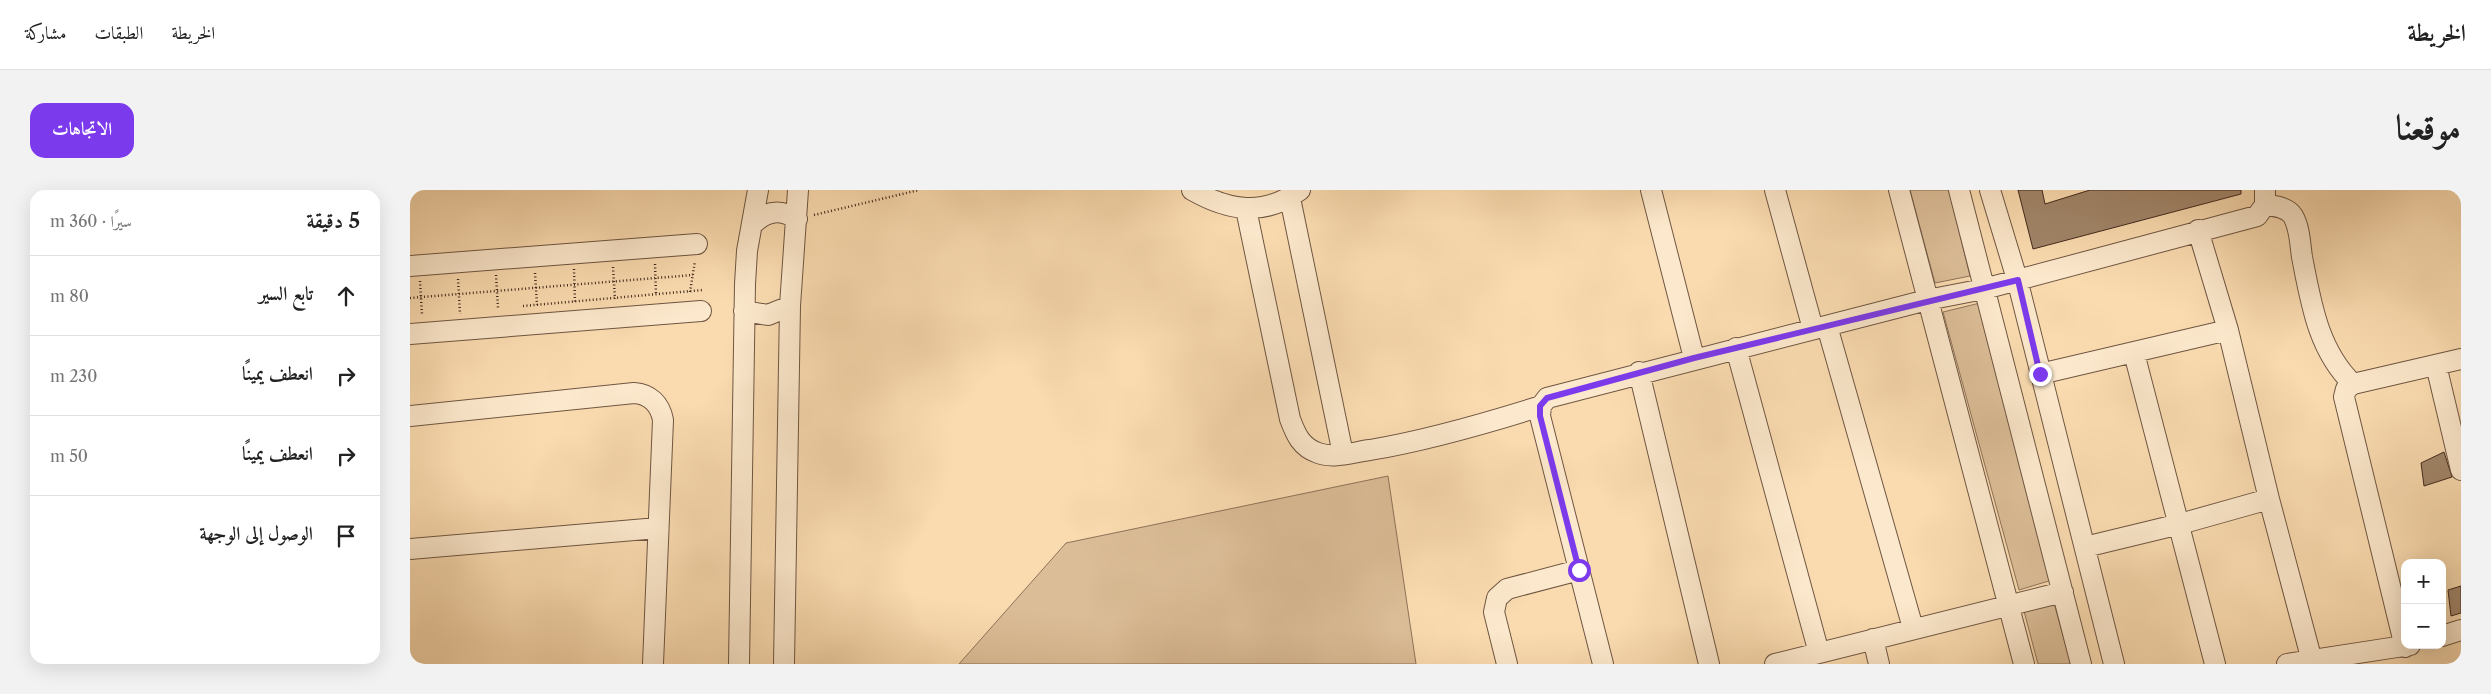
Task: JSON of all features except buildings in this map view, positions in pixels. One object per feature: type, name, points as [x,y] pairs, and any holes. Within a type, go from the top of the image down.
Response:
[{"type":"street","points":[[739,664],[744,311],[748,251],[758,190]]},
{"type":"street","points":[[784,664],[790,306],[798,190]]},
{"type":"street","points":[[1192,190],[1215,203],[1246,209],[1269,206],[1295,194],[1343,454]]},
{"type":"street","points":[[1651,190],[1694,358]]},
{"type":"street","points":[[1775,190],[1913,628]]},
{"type":"street","points":[[1899,190],[2024,664]]},
{"type":"street","points":[[1959,190],[2082,664]]},
{"type":"street","points":[[1990,190],[2018,280],[2114,664]]},
{"type":"street","points":[[1246,209],[1293,426],[1298,440],[1308,448],[1325,455],[1343,454],[1410,443],[1476,427],[1540,406],[1547,398],[1639,372],[1927,300],[1984,289],[2198,230],[2258,216],[2265,197],[2288,210],[2293,217],[2298,230],[2312,310],[2318,329],[2325,347],[2336,366],[2352,384]]},
{"type":"street","points":[[753,224],[762,216],[774,211],[786,212],[797,219]]},
{"type":"street","points":[[2198,230],[2228,330],[2269,499],[2312,661]]},
{"type":"street","points":[[415,273],[457,263],[612,251],[696,251]]},
{"type":"street","points":[[744,311],[756,315],[768,315],[790,306]]},
{"type":"street","points":[[410,334],[461,321],[616,308],[700,311]]},
{"type":"street","points":[[2040,374],[2228,330]]},
{"type":"street","points":[[1736,348],[1819,653]]},
{"type":"street","points":[[2134,352],[2215,664]]},
{"type":"street","points":[[2401,623],[2344,402],[2346,389],[2352,384],[2461,360]]},
{"type":"street","points":[[2436,365],[2461,470]]},
{"type":"street","points":[[1639,372],[1709,664]]},
{"type":"street","points":[[410,416],[634,393],[645,395],[659,407],[663,420],[650,664]]},
{"type":"street","points":[[1540,406],[1540,416],[1603,664]]},
{"type":"street","points":[[2085,547],[2180,524],[2269,499]]},
{"type":"street","points":[[410,549],[658,528]]},
{"type":"street","points":[[1507,664],[1494,612],[1497,598],[1507,589],[1579,570]]},
{"type":"street","points":[[1775,664],[2063,592]]},
{"type":"street","points":[[2446,635],[2461,630]]},
{"type":"street","points":[[1873,639],[1879,664]]},
{"type":"street","points":[[2287,664],[2401,647]]},
{"type":"path","points":[[797,219],[920,190]]},
{"type":"path","points":[[612,251],[616,308]]},
{"type":"path","points":[[690,292],[696,251]]},
{"type":"path","points":[[534,257],[538,315]]},
{"type":"path","points":[[655,260],[656,295]]},
{"type":"path","points":[[457,263],[461,321]]},
{"type":"path","points":[[574,267],[575,302]]},
{"type":"path","points":[[415,273],[421,297],[422,315],[416,315]]},
{"type":"path","points":[[489,309],[498,308],[496,273]]},
{"type":"path","points":[[410,298],[693,275]]},
{"type":"path","points":[[518,307],[538,315],[575,302],[616,308],[656,295],[703,290]]},
{"type":"path","points":[[451,312],[461,321]]},
{"type":"shaded area","points":[[1910,190],[1949,190],[1970,276],[1935,283]]},
{"type":"shaded area","points":[[1980,303],[2052,580],[2019,590],[1943,312]]},
{"type":"shaded area","points":[[1388,476],[1416,664],[959,664],[1066,543]]},
{"type":"shaded area","points":[[2054,603],[2071,664],[2038,664],[2024,611]]},
{"type":"route","points":[[1579,570],[1540,416],[1540,406],[1547,398],[1694,358],[1927,300],[2018,280],[2040,374]]}]
